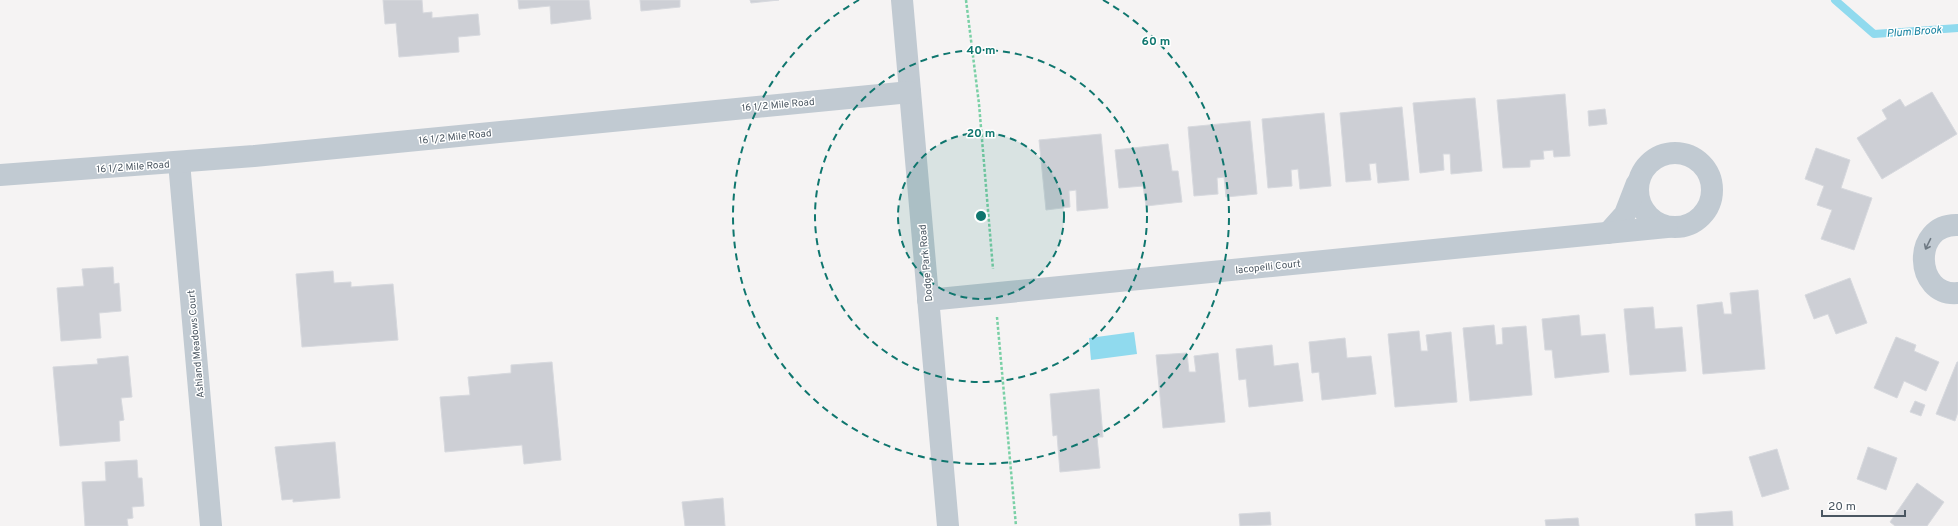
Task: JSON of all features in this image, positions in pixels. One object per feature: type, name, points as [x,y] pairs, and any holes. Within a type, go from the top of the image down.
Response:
[{"type":"street","name":"Dodge Park Road","points":[[902,0],[948,526]]},
{"type":"street","name":"16 1/2 Mile Road","points":[[0,174],[178,162],[910,92]]},
{"type":"street","name":"Iacopelli Court","points":[[928,300],[1679,227],[1690,224],[1700,217],[1708,208],[1712,197],[1712,185],[1709,173],[1702,163],[1691,156],[1678,152],[1665,153],[1653,159],[1644,168],[1625,214],[1608,233]]},
{"type":"street","name":"Ashland Meadows Court","points":[[178,162],[211,526]]},
{"type":"street","points":[[1638,180],[1637,193],[1640,206],[1656,223],[1667,227]]},
{"type":"street","points":[[1958,225],[1942,228],[1933,234],[1926,244],[1923,254],[1924,266],[1928,276],[1934,284],[1944,291],[1958,293]]},
{"type":"path","points":[[966,0],[979,104],[994,276]]},
{"type":"path","points":[[997,312],[1016,526]]},
{"type":"water","points":[[1134,332],[1137,354],[1091,360],[1089,338]]},
{"type":"building","points":[[383,0],[422,0],[423,13],[432,12],[432,18],[478,14],[480,35],[458,37],[459,52],[399,57],[396,23],[385,24]]},
{"type":"building","points":[[518,0],[589,0],[591,19],[551,24],[550,6],[519,9]]},
{"type":"building","points":[[640,0],[680,0],[680,7],[641,11]]},
{"type":"building","points":[[750,0],[779,0],[751,3]]},
{"type":"building","points":[[1932,92],[1957,134],[1882,179],[1857,138],[1887,119],[1882,110],[1900,99],[1905,107]]},
{"type":"building","points":[[1565,94],[1570,156],[1554,157],[1553,150],[1543,151],[1544,159],[1530,160],[1530,167],[1503,168],[1497,100]]},
{"type":"building","points":[[1475,98],[1482,171],[1451,174],[1450,154],[1443,154],[1444,170],[1420,173],[1413,103]]},
{"type":"building","points":[[1402,107],[1409,180],[1378,183],[1376,163],[1369,164],[1371,180],[1346,182],[1340,113]]},
{"type":"building","points":[[1605,109],[1607,124],[1589,126],[1588,111]]},
{"type":"building","points":[[1324,113],[1331,186],[1300,189],[1298,169],[1291,170],[1292,186],[1268,188],[1262,119]]},
{"type":"building","points":[[1250,121],[1257,194],[1226,197],[1224,177],[1217,178],[1218,194],[1194,196],[1188,127]]},
{"type":"building","points":[[1101,134],[1108,208],[1077,211],[1076,190],[1069,191],[1070,207],[1046,210],[1039,140]]},
{"type":"building","points":[[1168,144],[1172,171],[1178,171],[1182,202],[1146,206],[1143,186],[1119,188],[1115,150]]},
{"type":"building","points":[[1816,148],[1850,160],[1841,188],[1872,198],[1854,250],[1821,239],[1832,210],[1817,205],[1824,186],[1805,179]]},
{"type":"building","points":[[113,267],[114,284],[119,283],[121,311],[99,313],[101,338],[61,341],[57,288],[84,286],[82,269]]},
{"type":"building","points":[[333,271],[334,283],[351,282],[351,287],[393,284],[398,340],[302,347],[296,274]]},
{"type":"building","points":[[1850,278],[1867,323],[1836,334],[1828,314],[1814,319],[1805,295]]},
{"type":"building","points":[[1758,290],[1765,369],[1703,374],[1697,305],[1722,302],[1724,314],[1732,314],[1730,293]]},
{"type":"building","points":[[1653,307],[1655,329],[1682,327],[1686,371],[1630,375],[1624,309]]},
{"type":"building","points":[[1579,315],[1581,336],[1605,334],[1609,372],[1555,378],[1552,350],[1545,350],[1542,319]]},
{"type":"building","points":[[1494,325],[1496,345],[1503,344],[1502,328],[1526,326],[1532,395],[1470,401],[1463,328]]},
{"type":"building","points":[[1419,331],[1421,351],[1428,351],[1426,335],[1451,332],[1457,402],[1395,407],[1388,334]]},
{"type":"building","points":[[1896,337],[1916,345],[1914,351],[1939,362],[1926,391],[1904,381],[1897,398],[1874,388]]},
{"type":"building","points":[[1345,338],[1347,358],[1371,356],[1376,394],[1322,400],[1319,372],[1312,373],[1309,342]]},
{"type":"building","points":[[1272,345],[1274,366],[1298,363],[1303,401],[1249,407],[1246,379],[1239,380],[1236,349]]},
{"type":"building","points":[[1187,353],[1189,372],[1196,372],[1194,356],[1218,353],[1225,422],[1163,428],[1156,355]]},
{"type":"building","points":[[128,356],[132,397],[121,398],[124,420],[119,421],[120,441],[60,446],[53,367],[98,364],[97,359]]},
{"type":"building","points":[[552,362],[561,460],[524,464],[522,445],[445,452],[440,397],[470,395],[468,377],[511,373],[511,365]]},
{"type":"building","points":[[1957,362],[1958,412],[1955,421],[1936,414]]},
{"type":"building","points":[[1099,389],[1103,437],[1097,437],[1100,468],[1060,472],[1057,435],[1053,436],[1050,394]]},
{"type":"building","points":[[1915,401],[1925,405],[1921,416],[1910,412]]},
{"type":"building","points":[[335,442],[340,498],[293,502],[293,499],[282,500],[275,447]]},
{"type":"building","points":[[1868,447],[1897,458],[1886,490],[1857,479]]},
{"type":"building","points":[[1777,449],[1789,489],[1762,497],[1749,457]]},
{"type":"building","points":[[137,460],[138,478],[142,478],[144,506],[132,507],[133,518],[127,519],[128,526],[85,526],[82,482],[106,481],[105,462]]},
{"type":"building","points":[[1917,483],[1944,502],[1927,526],[1895,526],[1890,522]]},
{"type":"building","points":[[723,498],[725,526],[685,526],[682,502]]},
{"type":"building","points":[[1732,511],[1733,526],[1696,526],[1695,514]]},
{"type":"building","points":[[1270,512],[1271,525],[1240,526],[1239,514]]},
{"type":"building","points":[[1578,518],[1579,526],[1546,526],[1545,520]]},
{"type":"waterway","name":"Plum Brook","points":[[1835,0],[1874,34],[1958,28]]}]
